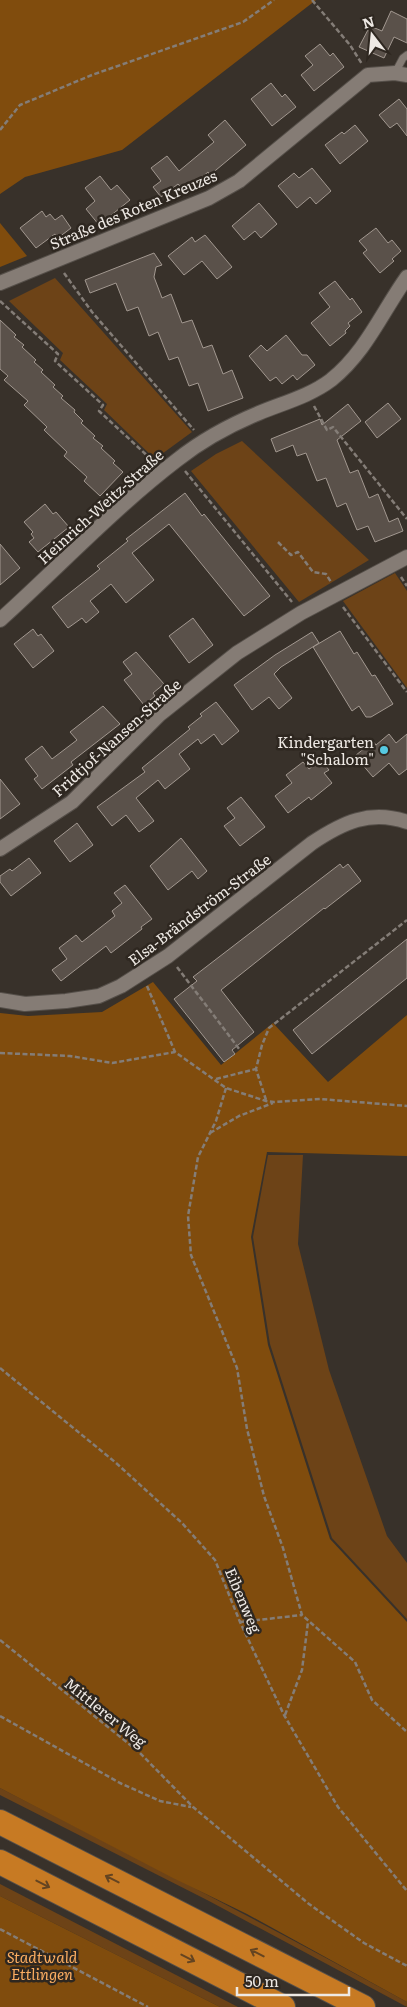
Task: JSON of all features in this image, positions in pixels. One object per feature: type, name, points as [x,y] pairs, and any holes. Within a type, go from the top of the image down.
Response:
[{"type":"highway","points":[[0,1822],[363,2007]]},
{"type":"highway","points":[[0,1862],[283,2007]]},
{"type":"street","points":[[368,75],[401,74]]},
{"type":"street","name":"Straße des Roten Kreuzes","points":[[0,283],[209,198],[238,181],[368,75]]},
{"type":"street","name":"Heinrich-Weitz-Straße","points":[[0,620],[110,516],[176,460],[203,441],[257,414],[308,393],[330,380],[363,347],[392,298],[407,277]]},
{"type":"street","name":"Fridtjof-Nansen-Straße","points":[[0,850],[72,802],[159,715],[237,654],[301,613],[340,598],[407,557]]},
{"type":"street","name":"Elsa-Brändström-Straße","points":[[0,1000],[25,1004],[99,996],[121,986],[168,956],[312,843],[333,829],[347,822],[371,818],[388,818],[407,822]]},
{"type":"lane","points":[[401,74],[403,58],[407,55]]},
{"type":"path","points":[[0,130],[20,105],[92,75],[243,22],[274,0]]},
{"type":"path","points":[[312,0],[350,45],[368,75]]},
{"type":"path","points":[[66,278],[92,312],[203,441]]},
{"type":"path","points":[[0,301],[58,354],[54,361],[103,405],[99,411],[153,461]]},
{"type":"path","points":[[321,417],[327,430],[333,427],[407,519]]},
{"type":"path","points":[[176,460],[301,613]]},
{"type":"path","points":[[278,542],[291,555],[298,552],[313,572],[326,574],[340,598],[406,688],[407,692]]},
{"type":"path","points":[[266,1100],[256,1069],[262,1045],[269,1028],[407,920]]},
{"type":"path","points":[[168,956],[240,1050]]},
{"type":"path","points":[[142,973],[175,1052],[216,1079],[226,1088],[274,1102],[320,1099],[407,1106]]},
{"type":"path","points":[[0,1054],[70,1056],[112,1063],[175,1052]]},
{"type":"path","points":[[216,1079],[256,1069]]},
{"type":"path","points":[[226,1088],[216,1121],[198,1157],[188,1216],[191,1255],[236,1368],[247,1428],[264,1496],[283,1548],[302,1615],[355,1662],[372,1700],[407,1732]]},
{"type":"path","points":[[210,1134],[239,1116],[274,1102]]},
{"type":"path","name":"Eibenweg","points":[[0,1368],[115,1462],[182,1523],[215,1560],[240,1622],[284,1715],[338,1807],[407,1891]]},
{"type":"path","points":[[240,1622],[302,1615]]},
{"type":"path","points":[[284,1715],[302,1670],[308,1622]]},
{"type":"path","name":"Mittlerer Weg","points":[[0,1640],[140,1752],[193,1808],[334,1924],[364,1943],[407,1966]]},
{"type":"path","points":[[0,1716],[160,1802],[193,1808]]},
{"type":"path","points":[[0,1929],[148,2007]]},
{"type":"shaded area","points":[[55,278],[192,432],[155,459],[104,410],[107,404],[60,360],[63,353],[9,301]]},
{"type":"shaded area","points":[[242,441],[369,560],[299,602],[191,471],[216,454]]},
{"type":"shaded area","points":[[395,573],[407,591],[407,688],[343,601]]},
{"type":"shaded area","points":[[268,1155],[303,1155],[298,1244],[329,1370],[387,1536],[407,1563],[407,1619],[332,1538],[270,1344],[253,1237]]},
{"type":"shaded area","points":[[0,1788],[306,1947],[407,2002],[407,2007],[209,1901],[0,1795]]},
{"type":"shaded area","points":[[0,1884],[238,2007],[220,2007],[0,1896]]},
{"type":"green space","points":[[0,0],[316,0],[122,150],[25,177],[0,194]]},
{"type":"green space","points":[[0,223],[27,256],[0,267]]},
{"type":"green space","points":[[153,982],[221,1065],[273,1023],[328,1082],[407,1015],[407,1156],[267,1152],[251,1237],[268,1345],[330,1539],[407,1622],[407,2002],[247,1914],[173,1878],[0,1788],[0,1013],[28,1016],[102,1012]]},
{"type":"green space","name":"Stadtwald Ettlingen","points":[[0,1896],[220,2007],[0,2007]]},
{"type":"building","points":[[391,11],[407,19],[407,43],[394,37],[384,58],[359,47],[370,26],[382,31]]},
{"type":"building","points":[[320,44],[330,56],[333,53],[344,67],[314,91],[301,75],[313,65],[305,56]]},
{"type":"building","points":[[271,83],[282,97],[285,94],[296,107],[272,126],[251,99]]},
{"type":"building","points":[[399,99],[407,109],[407,136],[397,123],[390,128],[379,115]]},
{"type":"building","points":[[225,120],[246,145],[210,175],[208,172],[185,192],[178,184],[161,197],[153,187],[161,181],[151,168],[167,156],[179,171],[214,142],[208,135]]},
{"type":"building","points":[[355,125],[368,141],[340,164],[325,145]]},
{"type":"building","points":[[312,168],[331,191],[316,204],[310,197],[297,208],[278,186],[294,173],[299,178]]},
{"type":"building","points":[[100,176],[111,190],[117,185],[130,200],[99,225],[86,209],[95,201],[85,188]]},
{"type":"building","points":[[259,203],[277,224],[261,238],[255,231],[244,240],[232,226]]},
{"type":"building","points":[[42,211],[46,217],[50,214],[55,220],[62,215],[71,228],[58,238],[55,234],[36,248],[20,228]]},
{"type":"building","points":[[376,228],[388,243],[392,240],[401,251],[392,259],[394,261],[380,273],[363,253],[367,250],[359,241]]},
{"type":"building","points":[[205,235],[232,267],[217,279],[202,261],[184,275],[168,256],[192,237],[195,242]]},
{"type":"building","points":[[154,253],[162,265],[156,267],[154,277],[162,298],[171,294],[182,323],[192,320],[203,348],[212,345],[223,374],[232,370],[243,398],[208,411],[198,383],[189,386],[178,357],[169,360],[158,332],[149,336],[138,307],[127,311],[116,283],[90,293],[85,280]]},
{"type":"building","points":[[335,281],[350,300],[352,298],[362,312],[348,323],[350,326],[345,331],[346,333],[330,346],[311,323],[330,307],[319,293]]},
{"type":"building","points":[[0,320],[16,335],[14,337],[24,345],[22,347],[36,360],[34,362],[43,370],[41,372],[55,385],[53,387],[63,396],[61,398],[75,410],[74,412],[83,421],[81,423],[95,436],[93,438],[103,446],[101,448],[115,461],[113,463],[123,472],[100,496],[84,481],[87,477],[64,456],[67,452],[44,430],[47,427],[24,405],[28,401],[4,380],[8,376],[0,369]]},
{"type":"building","points":[[286,335],[302,355],[307,355],[315,365],[297,380],[293,375],[282,384],[276,377],[270,381],[249,356],[261,345],[267,351]]},
{"type":"building","points":[[388,403],[401,419],[377,438],[365,422]]},
{"type":"building","points":[[348,404],[361,421],[337,440],[350,473],[358,470],[369,498],[378,494],[389,522],[398,518],[403,531],[375,542],[368,526],[357,530],[346,503],[337,507],[326,478],[317,481],[306,453],[297,456],[293,445],[276,452],[271,439],[320,419],[322,425]]},
{"type":"building","points":[[185,493],[202,516],[204,514],[270,596],[244,616],[169,524],[132,553],[154,580],[126,603],[111,584],[90,601],[99,612],[86,623],[82,618],[68,628],[52,607],[100,569],[97,566],[128,541],[126,539]]},
{"type":"building","points":[[45,504],[53,514],[56,512],[69,527],[38,552],[29,542],[34,538],[31,534],[33,532],[24,522]]},
{"type":"building","points":[[0,544],[20,568],[0,585]]},
{"type":"building","points":[[193,618],[213,645],[189,663],[169,636]]},
{"type":"building","points":[[33,629],[38,636],[41,634],[54,651],[33,668],[14,644]]},
{"type":"building","points":[[340,631],[354,654],[357,652],[372,676],[375,675],[393,704],[371,717],[366,717],[359,706],[352,711],[313,647]]},
{"type":"building","points":[[312,632],[319,643],[281,667],[274,674],[292,698],[279,709],[269,697],[252,710],[234,685],[275,655]]},
{"type":"building","points":[[136,652],[164,684],[153,693],[155,696],[144,705],[124,680],[132,674],[123,662]]},
{"type":"building","points":[[216,702],[239,731],[222,745],[214,734],[201,744],[198,739],[179,754],[190,769],[165,789],[158,780],[136,798],[154,821],[139,832],[126,815],[112,826],[97,807],[145,772],[142,768],[190,729],[188,727],[202,716],[200,714]]},
{"type":"building","points":[[103,706],[120,724],[71,762],[73,765],[42,789],[34,779],[38,776],[25,759],[42,746],[52,759],[77,740],[70,732]]},
{"type":"building","name":"Kindergarten \"Schalom\"","points":[[389,734],[396,743],[407,734],[407,769],[399,775],[389,763],[373,777],[355,756],[373,741],[376,745]]},
{"type":"building","points":[[321,760],[329,770],[324,773],[332,783],[311,800],[309,797],[288,813],[275,796],[292,783],[286,775],[303,762],[309,769]]},
{"type":"building","points":[[0,779],[20,804],[0,819]]},
{"type":"building","points":[[241,797],[265,827],[240,846],[224,826],[235,818],[227,808]]},
{"type":"building","points":[[77,823],[93,845],[70,862],[54,841]]},
{"type":"building","points":[[181,838],[207,871],[198,879],[192,871],[168,890],[150,866]]},
{"type":"building","points":[[29,858],[41,873],[11,896],[0,882],[0,876],[10,869],[12,871]]},
{"type":"building","points":[[340,864],[343,868],[348,864],[361,881],[221,990],[254,1032],[232,1050],[235,1054],[224,1062],[174,999],[197,981],[193,977]]},
{"type":"building","points":[[125,885],[152,919],[111,953],[106,946],[61,981],[52,970],[67,959],[59,948],[76,935],[82,942],[115,916],[112,911],[122,903],[114,893]]},
{"type":"building","points":[[407,939],[407,978],[312,1054],[293,1030]]},
{"type":"place","name":"Kindergarten \"Schalom\"","points":[[384,750]]}]
